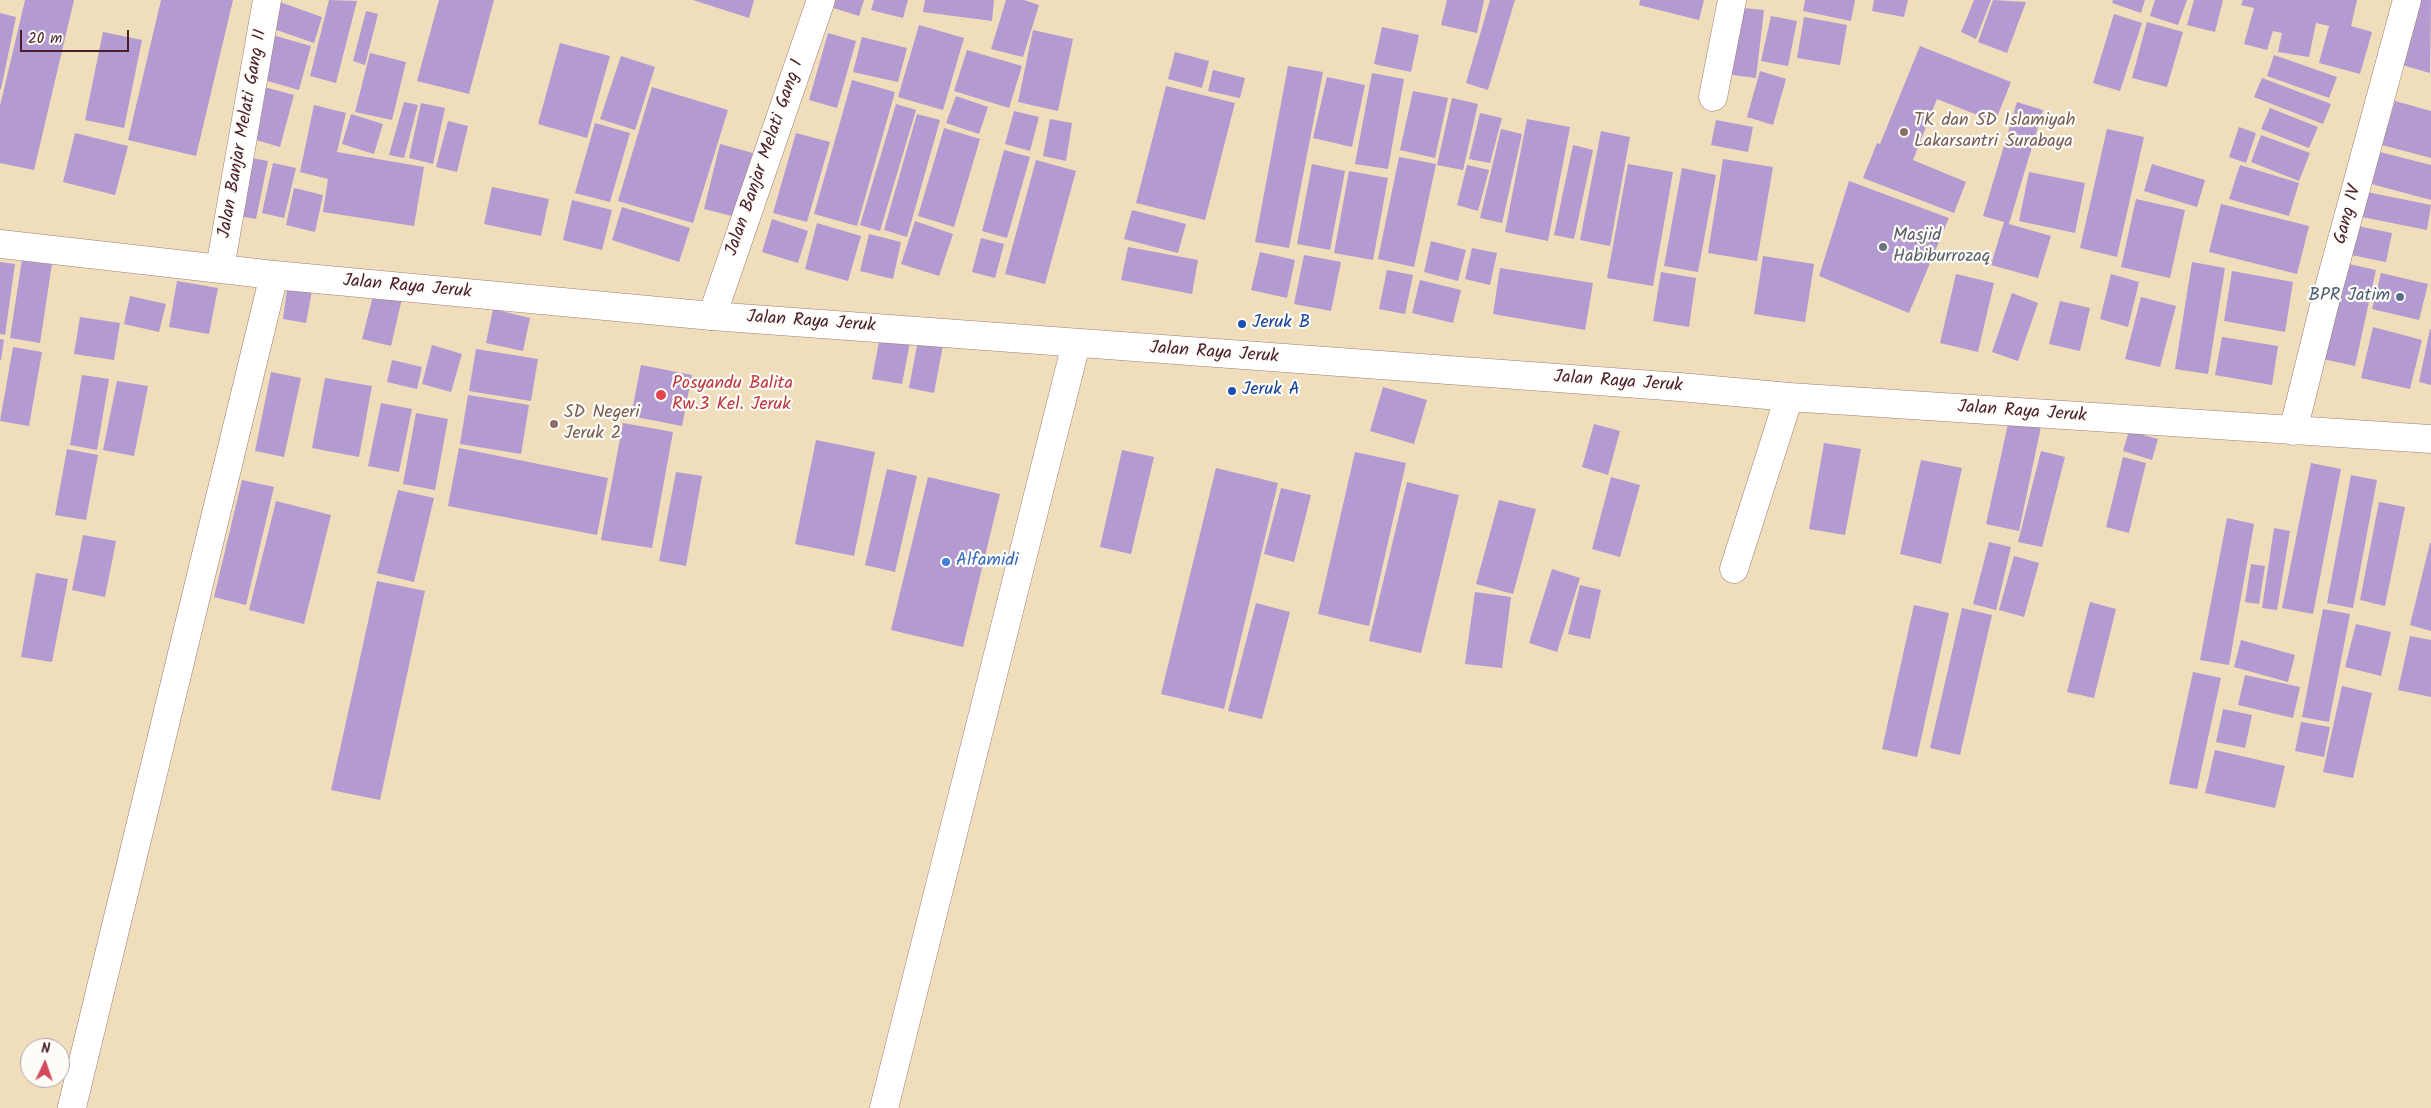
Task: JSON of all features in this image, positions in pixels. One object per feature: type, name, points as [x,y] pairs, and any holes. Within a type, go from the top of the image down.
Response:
[{"type":"main road","name":"Jalan Banjar Melati Gang II","points":[[220,268],[267,0]]},
{"type":"main road","name":"Jalan Banjar Melati Gang I","points":[[712,316],[821,0]]},
{"type":"main road","points":[[1713,97],[1732,0]]},
{"type":"main road","name":"Gang IV","points":[[2293,431],[2326,296],[2407,0]]},
{"type":"main road","name":"Jalan Raya Jeruk","points":[[0,244],[274,275],[712,316],[1680,387],[1789,397],[2431,440]]},
{"type":"main road","points":[[72,1106],[274,275]]},
{"type":"main road","points":[[884,1108],[1076,344]]},
{"type":"main road","points":[[1734,569],[1789,397]]},
{"type":"building","points":[[25,0],[74,0],[34,170],[0,163],[0,106]]},
{"type":"building","points":[[161,0],[233,0],[196,156],[128,140]]},
{"type":"building","points":[[274,0],[322,17],[314,43],[265,26]]},
{"type":"building","points":[[329,0],[357,1],[336,83],[310,76]]},
{"type":"building","points":[[439,0],[494,0],[469,94],[417,81]]},
{"type":"building","points":[[693,0],[754,0],[749,18]]},
{"type":"building","points":[[826,0],[864,0],[859,16],[824,5]]},
{"type":"building","points":[[874,0],[908,0],[903,18],[871,10]]},
{"type":"building","points":[[925,0],[994,0],[992,21],[923,12]]},
{"type":"building","points":[[1006,0],[1024,0],[1039,5],[1023,57],[991,49]]},
{"type":"building","points":[[1447,0],[1484,0],[1477,33],[1441,25]]},
{"type":"building","points":[[1490,0],[1515,0],[1488,90],[1466,83]]},
{"type":"building","points":[[1640,0],[1704,0],[1699,20],[1639,5]]},
{"type":"building","points":[[1805,0],[1855,0],[1851,21],[1803,11]]},
{"type":"building","points":[[1874,0],[1908,0],[1904,17],[1872,11]]},
{"type":"building","points":[[1974,0],[1991,0],[1976,39],[1961,32]]},
{"type":"building","points":[[1993,0],[2026,2],[2007,53],[1978,42]]},
{"type":"building","points":[[2113,0],[2145,0],[2141,13],[2112,3]]},
{"type":"building","points":[[2155,0],[2187,0],[2178,25],[2150,16]]},
{"type":"building","points":[[2194,0],[2223,0],[2215,32],[2187,25]]},
{"type":"building","points":[[2243,0],[2357,0],[2351,26],[2372,32],[2360,74],[2319,63],[2329,26],[2316,23],[2309,57],[2278,52],[2282,33],[2273,31],[2267,50],[2244,44],[2254,8],[2241,5]]},
{"type":"building","points":[[2421,0],[2431,0],[2430,73],[2402,65]]},
{"type":"building","points":[[1733,7],[1764,10],[1756,78],[1725,74]]},
{"type":"building","points":[[366,11],[378,14],[365,65],[353,61]]},
{"type":"building","points":[[0,13],[16,17],[1,89],[0,89]]},
{"type":"building","points":[[2114,14],[2142,23],[2120,91],[2093,83]]},
{"type":"building","points":[[1771,16],[1797,21],[1788,66],[1761,61]]},
{"type":"building","points":[[1804,17],[1847,25],[1840,65],[1797,58]]},
{"type":"building","points":[[2147,22],[2183,32],[2167,87],[2132,78]]},
{"type":"building","points":[[919,25],[964,38],[943,110],[898,97]]},
{"type":"building","points":[[1382,27],[1419,35],[1411,72],[1374,64]]},
{"type":"building","points":[[1033,30],[1073,39],[1058,111],[1018,102]]},
{"type":"building","points":[[103,32],[142,40],[124,128],[85,120]]},
{"type":"building","points":[[828,33],[856,41],[837,108],[809,100]]},
{"type":"building","points":[[269,34],[311,46],[299,90],[257,78]]},
{"type":"building","points":[[862,37],[907,48],[898,82],[853,72]]},
{"type":"building","points":[[560,43],[610,56],[587,138],[538,124]]},
{"type":"building","name":"TK dan SD Islamiyah Lakarsantri Surabaya","points":[[1920,46],[2011,82],[1995,122],[1937,99],[1913,160],[1966,182],[1954,213],[1863,178],[1877,143],[1880,144]]},
{"type":"building","points":[[967,50],[1022,66],[1009,108],[954,91]]},
{"type":"building","points":[[1175,52],[1209,61],[1202,88],[1168,79]]},
{"type":"building","points":[[370,53],[406,62],[392,120],[355,112]]},
{"type":"building","points":[[2274,55],[2337,77],[2329,98],[2267,76]]},
{"type":"building","points":[[621,56],[655,67],[635,130],[600,119]]},
{"type":"building","points":[[1288,66],[1323,72],[1289,248],[1255,242]]},
{"type":"building","points":[[1213,70],[1245,78],[1240,98],[1208,91]]},
{"type":"building","points":[[1760,71],[1786,79],[1773,125],[1747,117]]},
{"type":"building","points":[[1372,73],[1404,79],[1388,169],[1355,164]]},
{"type":"building","points":[[1327,77],[1365,85],[1352,147],[1313,138]]},
{"type":"building","points":[[2262,78],[2331,104],[2323,124],[2254,97]]},
{"type":"building","points":[[852,80],[895,92],[857,226],[814,214]]},
{"type":"building","points":[[1166,86],[1235,103],[1205,220],[1136,203]]},
{"type":"building","points":[[264,87],[294,95],[280,147],[249,138]]},
{"type":"building","points":[[652,87],[728,110],[693,223],[618,201]]},
{"type":"building","points":[[1413,91],[1448,98],[1435,158],[1400,150]]},
{"type":"building","points":[[956,96],[988,107],[979,134],[946,123]]},
{"type":"building","points":[[1452,98],[1478,104],[1463,170],[1437,165]]},
{"type":"building","points":[[2395,101],[2431,111],[2431,158],[2382,145]]},
{"type":"building","points":[[404,102],[418,105],[404,158],[389,155]]},
{"type":"building","points":[[2017,102],[2043,110],[2009,224],[2051,236],[2038,278],[1991,265],[2004,222],[1983,216]]},
{"type":"building","points":[[421,103],[445,108],[433,164],[409,158]]},
{"type":"building","points":[[896,104],[916,110],[880,231],[860,225]]},
{"type":"building","points":[[314,105],[346,113],[337,152],[424,167],[414,226],[323,212],[328,179],[300,172]]},
{"type":"building","points":[[2270,108],[2318,127],[2309,148],[2261,129]]},
{"type":"building","points":[[1014,111],[1039,117],[1030,151],[1005,144]]},
{"type":"building","points":[[1480,113],[1502,118],[1490,163],[1469,159]]},
{"type":"building","points":[[351,114],[383,124],[374,154],[342,144]]},
{"type":"building","points":[[917,114],[940,120],[907,237],[884,230]]},
{"type":"building","points":[[1050,119],[1072,123],[1066,161],[1043,156]]},
{"type":"building","points":[[1527,119],[1570,127],[1548,241],[1505,232]]},
{"type":"building","points":[[1716,120],[1753,127],[1748,152],[1711,145]]},
{"type":"building","points":[[448,121],[468,126],[457,172],[436,167]]},
{"type":"building","points":[[595,123],[630,133],[610,202],[575,193]]},
{"type":"building","points":[[2239,127],[2256,133],[2246,163],[2229,157]]},
{"type":"building","points":[[944,128],[980,139],[954,227],[918,216]]},
{"type":"building","points":[[1501,129],[1522,134],[1502,223],[1480,218]]},
{"type":"building","points":[[2107,129],[2144,137],[2117,257],[2080,248]]},
{"type":"building","points":[[1601,131],[1630,137],[1610,246],[1580,240]]},
{"type":"building","points":[[75,133],[128,146],[115,195],[63,182]]},
{"type":"building","points":[[796,133],[830,142],[807,222],[773,213]]},
{"type":"building","points":[[2261,135],[2310,153],[2299,181],[2251,162]]},
{"type":"building","points":[[720,144],[753,153],[736,217],[704,209]]},
{"type":"building","points":[[1573,145],[1593,150],[1574,239],[1554,235]]},
{"type":"building","points":[[1004,150],[1030,157],[1007,238],[982,231]]},
{"type":"building","points":[[2376,151],[2431,165],[2431,200],[2368,183]]},
{"type":"building","points":[[246,157],[268,161],[256,219],[234,215]]},
{"type":"building","points":[[1399,157],[1436,164],[1414,267],[1378,259]]},
{"type":"building","points":[[1723,159],[1773,167],[1757,261],[1708,253]]},
{"type":"building","points":[[1036,160],[1076,171],[1045,284],[1005,274]]},
{"type":"building","points":[[273,163],[296,168],[284,218],[262,213]]},
{"type":"building","points":[[1312,164],[1345,171],[1330,250],[1297,244]]},
{"type":"building","points":[[1628,164],[1673,172],[1653,286],[1607,278]]},
{"type":"building","points":[[2152,164],[2205,180],[2197,207],[2144,191]]},
{"type":"building","points":[[1467,165],[1489,170],[1478,211],[1457,205]]},
{"type":"building","points":[[2240,165],[2299,183],[2289,216],[2229,199]]},
{"type":"building","points":[[1682,168],[1716,175],[1698,272],[1664,266]]},
{"type":"building","points":[[1349,171],[1388,178],[1373,260],[1334,253]]},
{"type":"building","points":[[2029,172],[2085,183],[2075,233],[2019,221]]},
{"type":"building","name":"Masjid Habiburrozaq","points":[[1849,181],[1949,218],[1909,313],[1819,276]]},
{"type":"building","points":[[492,187],[549,199],[541,236],[484,224]]},
{"type":"building","points":[[294,188],[323,195],[315,232],[286,225]]},
{"type":"building","points":[[2362,191],[2431,205],[2427,230],[2357,216]]},
{"type":"building","points":[[2136,199],[2185,210],[2170,278],[2121,267]]},
{"type":"building","points":[[572,200],[612,210],[602,250],[563,240]]},
{"type":"building","points":[[2221,204],[2309,226],[2297,274],[2209,252]]},
{"type":"building","points":[[622,207],[690,228],[679,262],[612,240]]},
{"type":"building","points":[[1132,210],[1186,224],[1178,253],[1124,239]]},
{"type":"building","points":[[772,219],[808,231],[798,263],[762,252]]},
{"type":"building","points":[[915,221],[953,234],[939,276],[901,264]]},
{"type":"building","points":[[817,223],[861,236],[848,281],[805,269]]},
{"type":"building","points":[[2357,226],[2392,233],[2386,262],[2351,255]]},
{"type":"building","points":[[869,234],[901,242],[893,279],[860,271]]},
{"type":"building","points":[[981,238],[1004,244],[995,278],[972,272]]},
{"type":"building","points":[[1431,241],[1466,250],[1458,281],[1424,272]]},
{"type":"building","points":[[1128,247],[1198,260],[1192,294],[1121,280]]},
{"type":"building","points":[[1472,248],[1497,253],[1490,285],[1465,279]]},
{"type":"building","points":[[1260,252],[1295,260],[1287,298],[1251,290]]},
{"type":"building","points":[[23,253],[53,257],[40,343],[10,338]]},
{"type":"building","points":[[1304,255],[1341,262],[1331,311],[1294,304]]},
{"type":"building","points":[[1763,256],[1814,264],[1805,322],[1754,314]]},
{"type":"building","points":[[0,262],[15,264],[5,335],[0,334]]},
{"type":"building","points":[[2192,262],[2225,268],[2208,374],[2175,369]]},
{"type":"building","points":[[2340,262],[2376,270],[2355,366],[2318,358]]},
{"type":"building","points":[[1500,268],[1593,283],[1585,330],[1493,314]]},
{"type":"building","points":[[1387,270],[1413,275],[1405,314],[1379,309]]},
{"type":"building","points":[[2232,271],[2293,282],[2285,332],[2224,321]]},
{"type":"building","points":[[1661,272],[1696,278],[1689,327],[1653,321]]},
{"type":"building","name":"BPR Jatim","points":[[2381,273],[2428,284],[2419,320],[2372,309]]},
{"type":"building","points":[[1956,274],[1994,283],[1978,352],[1940,343]]},
{"type":"building","points":[[2111,274],[2139,282],[2128,327],[2100,319]]},
{"type":"building","points":[[1420,280],[1461,290],[1453,323],[1412,313]]},
{"type":"building","points":[[177,281],[218,288],[209,334],[169,327]]},
{"type":"building","points":[[288,282],[313,285],[306,323],[283,319]]},
{"type":"building","points":[[375,288],[403,294],[391,346],[362,339]]},
{"type":"building","points":[[2012,293],[2038,303],[2018,361],[1992,352]]},
{"type":"building","points":[[130,296],[166,304],[159,332],[124,324]]},
{"type":"building","points":[[2141,297],[2176,306],[2160,367],[2125,359]]},
{"type":"building","points":[[2060,301],[2090,308],[2080,351],[2049,344]]},
{"type":"building","points":[[493,309],[530,318],[523,351],[486,343]]},
{"type":"building","points":[[80,317],[120,323],[114,360],[74,354]]},
{"type":"building","points":[[2373,327],[2422,340],[2410,389],[2361,378]]},
{"type":"building","points":[[2431,329],[2431,385],[2419,382]]},
{"type":"building","points":[[880,336],[910,342],[902,384],[872,379]]},
{"type":"building","points":[[2222,337],[2278,346],[2272,385],[2215,375]]},
{"type":"building","points":[[0,339],[4,340],[1,360],[0,360]]},
{"type":"building","points":[[918,340],[943,345],[934,393],[909,388]]},
{"type":"building","points":[[432,345],[462,354],[451,392],[422,384]]},
{"type":"building","points":[[13,347],[42,352],[29,426],[0,421]]},
{"type":"building","points":[[476,349],[538,359],[531,401],[469,391]]},
{"type":"building","points":[[392,360],[422,367],[417,389],[387,382]]},
{"type":"building","name":"Posyandu Balita Rw.3 Kel. Jeruk","points":[[641,365],[692,375],[682,426],[631,416]]},
{"type":"building","points":[[271,372],[301,378],[284,457],[255,451]]},
{"type":"building","points":[[82,375],[109,379],[97,450],[70,445]]},
{"type":"building","points":[[325,378],[372,386],[359,457],[312,448]]},
{"type":"building","points":[[117,381],[148,386],[134,456],[103,450]]},
{"type":"building","points":[[1383,387],[1427,400],[1414,444],[1370,431]]},
{"type":"building","points":[[468,395],[529,405],[521,454],[460,444]]},
{"type":"building","points":[[381,403],[412,409],[399,472],[368,466]]},
{"type":"building","points":[[416,413],[448,419],[435,490],[403,484]]},
{"type":"building","points":[[2010,415],[2042,422],[2019,531],[1986,524]]},
{"type":"building","points":[[623,423],[673,432],[652,548],[601,540]]},
{"type":"building","points":[[1594,424],[1620,431],[1608,475],[1582,467]]},
{"type":"building","points":[[2129,431],[2158,439],[2152,460],[2123,451]]},
{"type":"building","points":[[816,440],[875,452],[854,556],[795,544]]},
{"type":"building","points":[[1824,443],[1861,449],[1845,535],[1809,529]]},
{"type":"building","points":[[459,448],[608,478],[597,535],[448,506]]},
{"type":"building","points":[[67,449],[98,455],[86,520],[55,515]]},
{"type":"building","points":[[1122,450],[1154,457],[1131,554],[1100,547]]},
{"type":"building","points":[[2041,451],[2065,457],[2042,547],[2018,542]]},
{"type":"building","points":[[1355,452],[1406,463],[1369,626],[1318,614]]},
{"type":"building","points":[[2123,457],[2146,463],[2129,533],[2106,527]]},
{"type":"building","points":[[1921,460],[1962,468],[1941,564],[1900,554]]},
{"type":"building","points":[[2311,463],[2341,469],[2313,614],[2282,608]]},
{"type":"building","points":[[1216,468],[1278,483],[1224,709],[1161,694]]},
{"type":"building","points":[[887,469],[917,476],[895,572],[865,565]]},
{"type":"building","points":[[676,472],[702,476],[686,566],[659,561]]},
{"type":"building","points":[[2351,475],[2377,480],[2353,608],[2327,603]]},
{"type":"building","name":"Alfamidi","points":[[928,477],[1000,494],[963,647],[891,630]]},
{"type":"building","points":[[1611,477],[1640,485],[1620,557],[1592,549]]},
{"type":"building","points":[[242,480],[274,487],[246,605],[214,597]]},
{"type":"building","points":[[1407,482],[1459,495],[1421,653],[1369,641]]},
{"type":"building","points":[[1281,488],[1311,495],[1294,562],[1264,554]]},
{"type":"building","points":[[398,490],[434,498],[414,582],[377,573]]},
{"type":"building","points":[[1499,500],[1536,509],[1513,594],[1476,584]]},
{"type":"building","points":[[276,501],[331,515],[304,624],[249,610]]},
{"type":"building","points":[[2379,502],[2405,507],[2385,606],[2360,600]]},
{"type":"building","points":[[2227,518],[2254,524],[2229,665],[2200,660]]},
{"type":"building","points":[[2274,528],[2290,531],[2277,610],[2262,608]]},
{"type":"building","points":[[83,535],[116,541],[105,597],[72,590]]},
{"type":"building","points":[[1989,542],[2011,547],[1996,610],[1973,604]]},
{"type":"building","points":[[2431,543],[2431,631],[2410,625]]},
{"type":"building","points":[[2014,556],[2039,563],[2024,617],[1999,610]]},
{"type":"building","points":[[2251,564],[2265,566],[2259,604],[2245,602]]},
{"type":"building","points":[[1552,569],[1580,578],[1557,652],[1529,643]]},
{"type":"building","points":[[36,573],[68,579],[52,662],[21,657]]},
{"type":"building","points":[[377,581],[425,591],[380,800],[331,790]]},
{"type":"building","points":[[1580,585],[1601,590],[1590,639],[1568,634]]},
{"type":"building","points":[[1475,592],[1511,597],[1502,668],[1465,664]]},
{"type":"building","points":[[2090,602],[2116,609],[2094,698],[2067,692]]},
{"type":"building","points":[[1256,603],[1290,612],[1262,719],[1228,711]]},
{"type":"building","points":[[1914,605],[1949,613],[1917,757],[1882,749]]},
{"type":"building","points":[[1962,608],[1992,615],[1960,755],[1930,748]]},
{"type":"building","points":[[2323,609],[2350,614],[2329,722],[2302,717]]},
{"type":"building","points":[[2356,624],[2391,632],[2381,676],[2345,667]]},
{"type":"building","points":[[2410,636],[2431,640],[2431,697],[2398,690]]},
{"type":"building","points":[[2241,640],[2295,655],[2288,682],[2234,667]]},
{"type":"building","points":[[2193,672],[2221,678],[2197,789],[2169,784]]},
{"type":"building","points":[[2245,675],[2300,687],[2293,718],[2238,705]]},
{"type":"building","points":[[2342,686],[2372,693],[2353,778],[2323,772]]},
{"type":"building","points":[[2223,709],[2252,715],[2245,748],[2216,742]]},
{"type":"building","points":[[2301,722],[2330,727],[2324,757],[2295,751]]},
{"type":"building","points":[[2215,750],[2285,766],[2275,808],[2205,793]]},
{"type":"place","name":"TK dan SD Islamiyah Lakarsantri Surabaya","points":[[1904,132]]},
{"type":"place","name":"Masjid Habiburrozaq","points":[[1883,247]]},
{"type":"place","name":"BPR Jatim","points":[[2400,297]]},
{"type":"place","name":"Jeruk B","points":[[1242,324]]},
{"type":"place","name":"Jeruk A","points":[[1232,391]]},
{"type":"place","name":"Posyandu Balita Rw.3 Kel. Jeruk","points":[[661,395]]},
{"type":"place","name":"SD Negeri Jeruk 2","points":[[554,424]]},
{"type":"place","name":"Alfamidi","points":[[946,562]]}]
